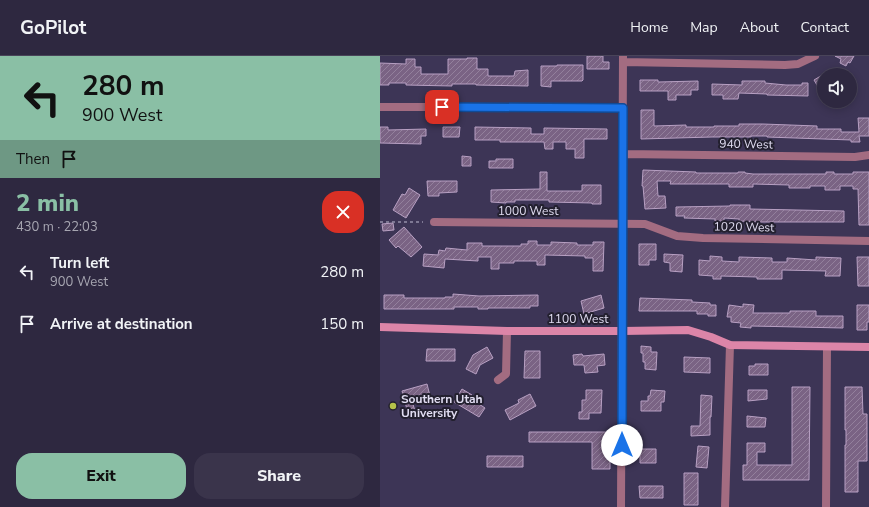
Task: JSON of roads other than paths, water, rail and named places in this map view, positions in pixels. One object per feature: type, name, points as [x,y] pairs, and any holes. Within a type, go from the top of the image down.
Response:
[{"type":"street","points":[[621,507],[623,59],[785,65],[798,64],[815,56]]},
{"type":"street","points":[[380,107],[623,108]]},
{"type":"street","name":"940 West","points":[[623,154],[855,157],[869,155]]},
{"type":"street","name":"1000 West","points":[[434,222],[622,223]]},
{"type":"street","name":"1020 West","points":[[622,223],[645,224],[677,236],[703,238],[869,241]]},
{"type":"street","name":"1100 West","points":[[380,327],[507,331],[622,332],[688,330],[730,345],[869,347]]},
{"type":"street","points":[[498,380],[506,374],[507,331]]},
{"type":"street","points":[[725,507],[730,345]]},
{"type":"street","points":[[826,507],[827,347]]},
{"type":"place","name":"Southern Utah University","points":[[393,406]]}]
